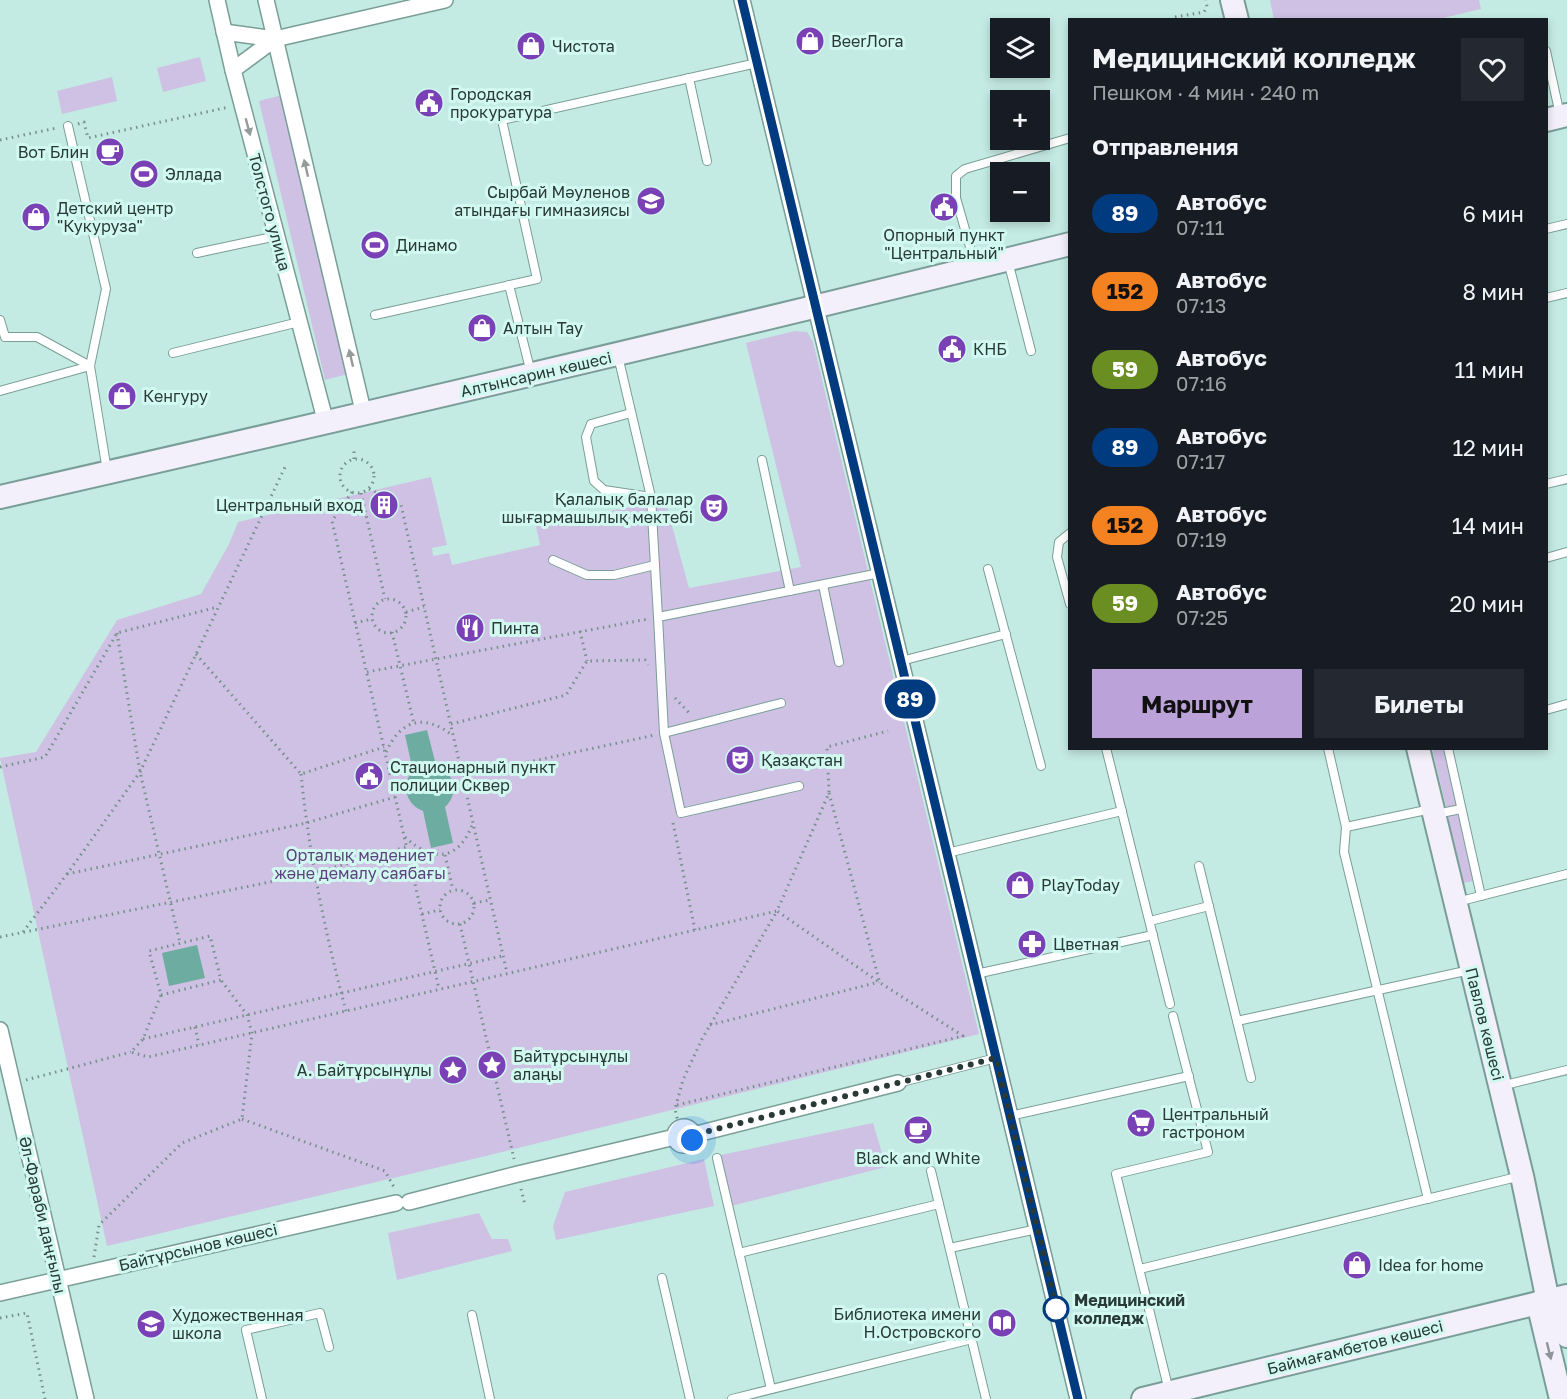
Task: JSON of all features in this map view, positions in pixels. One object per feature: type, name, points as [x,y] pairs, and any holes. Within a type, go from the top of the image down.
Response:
[{"type":"street","name":"Толстого улица","points":[[217,0],[233,70],[326,423]]},
{"type":"street","points":[[266,0],[364,415]]},
{"type":"street","points":[[224,32],[275,39],[445,0]]},
{"type":"street","points":[[742,0],[1078,1399]]},
{"type":"street","points":[[1232,0],[1236,18]]},
{"type":"street","points":[[233,70],[275,39]]},
{"type":"street","name":"Алтынсарин көшесі","points":[[0,497],[364,415],[816,308],[1068,244]]},
{"type":"street","name":"Павлов көшесі","points":[[1418,750],[1553,1300],[1567,1336]]},
{"type":"street","name":"Әл-Фараби даңғылы","points":[[0,1030],[86,1399]]},
{"type":"street","name":"Байтұрсынов көшесі","points":[[0,1293],[518,1174],[898,1083]]},
{"type":"street","name":"Павлов көшесі","points":[[1553,1300],[1561,1399]]},
{"type":"street","name":"Баймағамбетов көшесі","points":[[1143,1399],[1553,1300]]},
{"type":"lane","points":[[1548,62],[1558,117]]},
{"type":"lane","points":[[375,315],[537,279],[502,120],[757,63]]},
{"type":"lane","points":[[689,78],[707,161]]},
{"type":"lane","points":[[68,126],[106,289],[90,366],[107,472]]},
{"type":"lane","points":[[976,267],[956,198],[956,176],[965,169],[1068,139]]},
{"type":"lane","points":[[1548,229],[1567,224]]},
{"type":"lane","points":[[197,253],[277,236]]},
{"type":"lane","points":[[1008,259],[1031,351]]},
{"type":"lane","points":[[509,285],[532,375]]},
{"type":"lane","points":[[1548,298],[1567,293]]},
{"type":"lane","points":[[0,320],[5,337],[38,337],[90,366]]},
{"type":"lane","points":[[173,353],[299,322]]},
{"type":"lane","points":[[617,355],[651,497],[664,733],[681,813],[799,786]]},
{"type":"lane","points":[[0,391],[90,366]]},
{"type":"lane","points":[[631,413],[591,424],[586,438],[594,481],[604,490],[651,497]]},
{"type":"lane","points":[[762,460],[790,591]]},
{"type":"lane","points":[[1548,484],[1567,480]]},
{"type":"lane","points":[[1068,535],[1059,542],[1057,557],[1068,598]]},
{"type":"lane","points":[[1548,557],[1567,552]]},
{"type":"lane","points":[[553,560],[587,574],[614,575],[655,565]]},
{"type":"lane","points":[[988,569],[1041,766]]},
{"type":"lane","points":[[658,617],[880,573]]},
{"type":"lane","points":[[823,585],[839,662]]},
{"type":"lane","points":[[901,661],[1006,634]]},
{"type":"lane","points":[[664,733],[781,703]]},
{"type":"lane","points":[[1548,709],[1567,704]]},
{"type":"lane","points":[[1107,750],[1170,1004]]},
{"type":"lane","points":[[1328,750],[1346,827],[1344,852],[1428,1199]]},
{"type":"lane","points":[[1448,750],[1481,896]]},
{"type":"lane","points":[[1346,827],[1461,809]]},
{"type":"lane","points":[[947,853],[1122,810]]},
{"type":"lane","points":[[1199,866],[1251,1078]]},
{"type":"lane","points":[[1456,903],[1567,874]]},
{"type":"lane","points":[[1149,921],[1209,906]]},
{"type":"lane","points":[[976,974],[1153,935]]},
{"type":"lane","points":[[1237,1021],[1472,969]]},
{"type":"lane","points":[[1170,1392],[1116,1174],[1208,1152],[1173,1016]]},
{"type":"lane","name":"Байтұрсынов көшесі","points":[[898,1083],[996,1058]]},
{"type":"lane","points":[[1500,1086],[1567,1070]]},
{"type":"lane","points":[[1010,1116],[1188,1076]]},
{"type":"lane","points":[[717,1158],[771,1389]]},
{"type":"lane","points":[[931,1171],[987,1399]]},
{"type":"lane","points":[[1140,1269],[1522,1176]]},
{"type":"lane","points":[[740,1253],[939,1204]]},
{"type":"lane","points":[[950,1248],[1037,1228]]},
{"type":"lane","points":[[662,1278],[690,1399]]},
{"type":"lane","points":[[262,1399],[246,1330],[320,1313],[329,1347]]},
{"type":"lane","points":[[472,1315],[490,1399]]},
{"type":"lane","points":[[732,1399],[972,1339]]},
{"type":"path","points":[[1175,17],[1204,12],[1207,7],[1206,0]]},
{"type":"path","points":[[0,140],[84,122],[88,138],[235,106]]},
{"type":"path","points":[[354,450],[354,459]]},
{"type":"path","points":[[354,459],[363,460],[370,465],[374,472],[374,481],[369,489],[361,493],[345,488],[340,480],[341,471],[346,463],[354,459]]},
{"type":"path","points":[[23,932],[140,772],[286,465]]},
{"type":"path","points":[[369,489],[401,505],[507,974]]},
{"type":"path","points":[[352,492],[332,521],[439,989]]},
{"type":"path","points":[[361,493],[385,599]]},
{"type":"path","points":[[385,599],[394,599],[402,604],[406,612],[405,621],[400,628],[392,632],[384,632],[376,627],[372,619],[372,610],[377,603],[385,599]]},
{"type":"path","points":[[406,612],[424,607]]},
{"type":"path","points":[[0,767],[45,757],[117,633],[214,608]]},
{"type":"path","points":[[366,672],[658,617]]},
{"type":"path","points":[[355,623],[372,619]]},
{"type":"path","points":[[450,724],[566,695],[587,661],[580,631]]},
{"type":"path","points":[[392,632],[414,724]]},
{"type":"path","points":[[117,633],[140,772],[180,943]]},
{"type":"path","points":[[196,654],[302,774],[306,823],[314,873],[346,1011]]},
{"type":"path","points":[[587,661],[645,660],[663,685],[699,724]]},
{"type":"path","points":[[385,753],[393,738],[402,728],[414,724],[429,722],[453,736]]},
{"type":"path","points":[[879,982],[829,793],[827,747],[888,731]]},
{"type":"path","points":[[463,776],[664,733]]},
{"type":"path","points":[[302,774],[384,747]]},
{"type":"path","points":[[683,1133],[675,1109],[683,1080],[710,1024],[777,910],[829,793]]},
{"type":"path","points":[[67,874],[306,823],[395,797]]},
{"type":"path","points":[[672,815],[695,930]]},
{"type":"path","points":[[404,836],[416,847],[430,854],[445,855],[458,849],[467,839],[473,824]]},
{"type":"path","points":[[0,937],[314,873],[406,847]]},
{"type":"path","points":[[445,855],[453,890]]},
{"type":"path","points":[[453,890],[470,895],[474,903],[473,912],[468,920],[460,924],[452,923],[444,918],[440,910],[440,902],[445,894],[453,890]]},
{"type":"path","points":[[474,903],[490,900]]},
{"type":"path","points":[[422,914],[440,910]]},
{"type":"path","points":[[12,1083],[131,1052],[148,1057],[777,910],[879,982],[963,1036],[677,1105]]},
{"type":"path","points":[[460,924],[518,1174]]},
{"type":"path","points":[[131,1052],[143,1039],[161,995],[149,951],[210,936],[221,980],[247,1015],[252,1033],[242,1119]]},
{"type":"path","points":[[143,1039],[502,956]]},
{"type":"path","points":[[161,995],[221,980]]},
{"type":"path","points":[[710,1024],[879,982]]},
{"type":"path","points":[[195,1027],[199,1045]]},
{"type":"path","points":[[93,1271],[99,1225],[182,1143],[242,1119],[385,1171],[402,1201]]},
{"type":"path","points":[[0,1318],[27,1313],[45,1399]]},
{"type":"green space","points":[[1270,0],[1479,0],[1481,9],[1443,18],[1274,18]]},
{"type":"green space","points":[[200,57],[206,81],[163,92],[157,68]]},
{"type":"green space","points":[[112,77],[117,101],[62,114],[57,91]]},
{"type":"green space","points":[[282,95],[348,374],[325,380],[259,101]]},
{"type":"green space","name":"Орталық мәдениет және демалу саябағы","points":[[795,331],[807,332],[813,342],[979,1034],[486,1156],[107,1246],[0,758],[36,752],[117,620],[201,594],[229,544],[238,522],[431,477],[447,545],[432,548],[433,556],[449,553],[452,565],[540,545],[536,526],[665,500],[689,588],[801,567],[746,343]]},
{"type":"green space","points":[[1433,750],[1444,750],[1457,807],[1447,810]]},
{"type":"green space","points":[[1459,812],[1474,881],[1463,883],[1447,814]]},
{"type":"green space","points":[[873,1123],[886,1167],[731,1206],[716,1156]]},
{"type":"green space","points":[[704,1159],[714,1206],[556,1240],[553,1226],[565,1192]]},
{"type":"green space","points":[[479,1213],[492,1239],[508,1239],[512,1251],[397,1280],[388,1233]]},
{"type":"shaded area","points":[[427,730],[436,765],[447,773],[453,783],[452,796],[445,807],[453,843],[431,848],[423,811],[412,804],[406,788],[413,771],[405,735]]},
{"type":"shaded area","points":[[197,945],[205,978],[169,986],[162,953]]},
{"type":"bus line","name":"89","points":[[742,0],[1078,1399]]},
{"type":"place","name":"BeerЛога","points":[[810,41]]},
{"type":"place","name":"Чистота","points":[[531,46]]},
{"type":"place","name":"Городская прокуратура","points":[[429,103]]},
{"type":"place","name":"Вот Блин","points":[[110,152]]},
{"type":"place","name":"Эллада","points":[[144,174]]},
{"type":"place","name":"Сырбай Мәуленов атындағы гимназиясы","points":[[651,201]]},
{"type":"place","name":"Опорный пункт \"Центральный\"","points":[[944,207]]},
{"type":"place","name":"Детский центр \"Кукуруза\"","points":[[36,217]]},
{"type":"place","name":"Динамо","points":[[375,245]]},
{"type":"place","name":"Алтын Тау","points":[[482,328]]},
{"type":"place","name":"КНБ","points":[[952,349]]},
{"type":"place","name":"Кенгуру","points":[[122,396]]},
{"type":"place","name":"Центральный вход","points":[[384,505]]},
{"type":"place","name":"Қалалық балалар шығармашылық мектебі","points":[[714,508]]},
{"type":"place","name":"Пинта","points":[[470,628]]},
{"type":"place","name":"Қазақстан","points":[[740,760]]},
{"type":"place","name":"Стационарный пункт полиции Сквер","points":[[369,776]]},
{"type":"place","name":"PlayToday","points":[[1020,885]]},
{"type":"place","name":"Цветная","points":[[1032,944]]},
{"type":"place","name":"Байтұрсынұлы алаңы","points":[[492,1065]]},
{"type":"place","name":"А. Байтұрсынұлы","points":[[453,1070]]},
{"type":"place","name":"Центральный гастроном","points":[[1141,1123]]},
{"type":"place","name":"Black and White","points":[[918,1130]]},
{"type":"place","name":"Idea for home","points":[[1357,1265]]},
{"type":"place","name":"Медицинский колледж","points":[[1056,1309]]},
{"type":"place","name":"Библиотека имени Н.Островского","points":[[1002,1323]]},
{"type":"place","name":"Художественная школа","points":[[151,1324]]},
{"type":"route","points":[[692,1140],[693,1135],[996,1058],[1058,1314],[1056,1309]]}]
